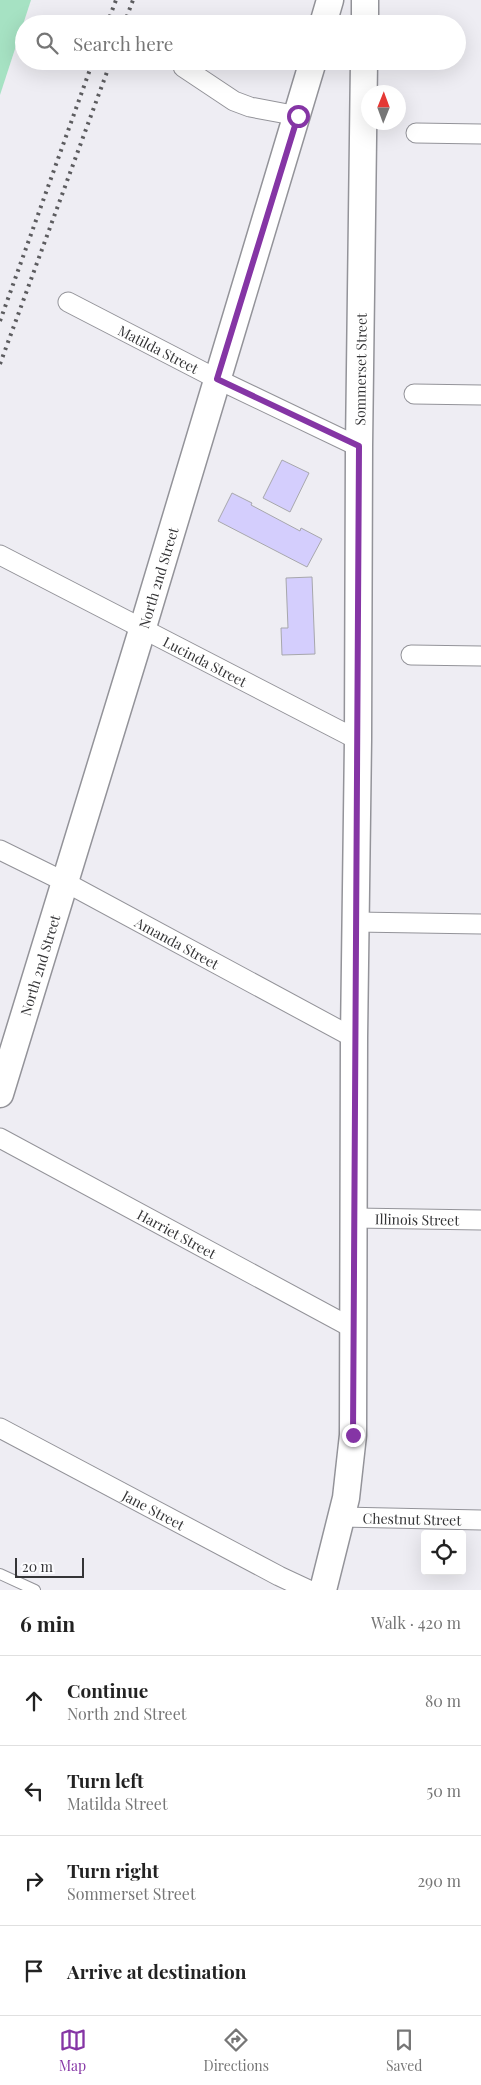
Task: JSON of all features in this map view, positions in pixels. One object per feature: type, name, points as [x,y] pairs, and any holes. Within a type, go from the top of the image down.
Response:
[{"type":"main road","points":[[326,15],[330,0]]},
{"type":"main road","points":[[365,0],[365,15]]},
{"type":"main road","name":"North 2nd Street","points":[[0,1094],[311,70]]},
{"type":"main road","name":"Sommerset Street","points":[[323,1590],[342,1517],[351,1468],[354,1329],[354,1038],[364,70]]},
{"type":"street","points":[[188,70],[234,101],[250,107],[298,116]]},
{"type":"street","points":[[416,133],[481,134]]},
{"type":"street","name":"Matilda Street","points":[[68,302],[217,379],[359,446]]},
{"type":"street","points":[[414,394],[481,395]]},
{"type":"street","name":"Lucinda Street","points":[[0,555],[143,627],[358,740]]},
{"type":"street","points":[[411,655],[481,656]]},
{"type":"street","name":"Amanda Street","points":[[0,850],[65,882],[354,1038]]},
{"type":"street","points":[[356,922],[481,924]]},
{"type":"street","name":"Harriet Street","points":[[0,1138],[354,1329]]},
{"type":"street","name":"Illinois Street","points":[[355,1218],[481,1220]]},
{"type":"street","name":"Jane Street","points":[[0,1428],[279,1576],[309,1590]]},
{"type":"street","name":"Chestnut Street","points":[[342,1517],[481,1520]]},
{"type":"lane","points":[[0,1574],[35,1590]]},
{"type":"green space","points":[[0,0],[31,0],[26,15],[15,15],[15,49],[0,95]]},
{"type":"building","points":[[282,460],[309,473],[290,512],[263,498]]},
{"type":"building","points":[[232,493],[300,531],[301,528],[322,539],[307,567],[218,521]]},
{"type":"building","points":[[312,577],[315,654],[282,655],[281,628],[288,628],[286,578]]},
{"type":"railway","points":[[110,15],[116,0]]},
{"type":"railway","points":[[127,15],[133,0]]},
{"type":"railway","points":[[0,321],[90,70]]},
{"type":"railway","points":[[0,364],[108,70]]},
{"type":"route","points":[[298,116],[217,379],[359,446],[353,1435]]}]
